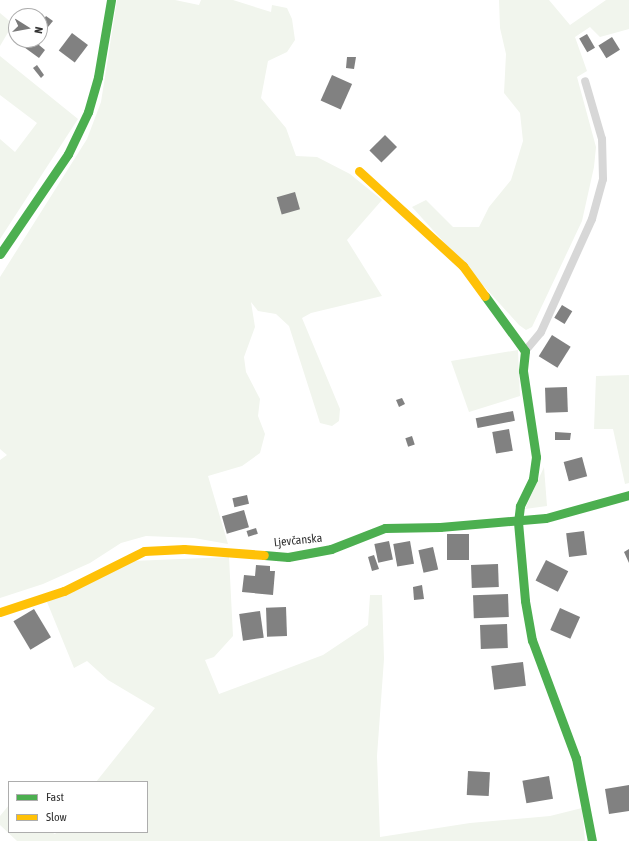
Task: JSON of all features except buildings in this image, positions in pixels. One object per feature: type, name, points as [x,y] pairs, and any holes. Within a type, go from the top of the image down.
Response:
[{"type":"street","points":[[0,254],[68,154],[88,112],[98,77],[111,0]]},
{"type":"street","points":[[359,171],[463,266],[525,350],[523,371],[536,457],[533,479],[520,506],[518,522],[525,600],[532,640],[576,758],[588,810],[592,841]]},
{"type":"street","name":"Ljevčanska","points":[[0,612],[64,591],[144,551],[184,549],[288,557],[331,549],[385,528],[518,522],[563,515],[629,496]]},
{"type":"lane","points":[[525,350],[541,332],[592,219],[603,179],[602,139],[584,81]]},
{"type":"shaded area","points":[[117,0],[175,0],[199,5],[201,0],[233,0],[271,12],[272,5],[287,8],[292,19],[295,40],[287,52],[268,61],[261,98],[286,128],[296,156],[317,157],[350,174],[382,200],[347,240],[382,296],[311,313],[302,318],[340,409],[339,421],[332,426],[320,423],[289,326],[276,314],[258,311],[251,302],[255,327],[244,357],[246,372],[260,399],[258,416],[265,434],[260,453],[242,466],[208,476],[228,544],[194,538],[146,536],[121,543],[90,563],[43,584],[0,598],[0,460],[7,455],[0,449],[0,277],[87,139],[101,102]]},
{"type":"shaded area","points":[[499,0],[549,0],[570,25],[606,0],[629,0],[629,29],[600,37],[590,27],[575,37],[587,71],[577,77],[596,147],[594,167],[582,221],[532,327],[526,330],[519,325],[412,207],[426,200],[453,227],[479,227],[489,207],[511,180],[523,141],[520,113],[504,93],[506,54],[500,28]]},
{"type":"shaded area","points":[[0,13],[8,20],[8,32],[0,46]]},
{"type":"shaded area","points":[[0,56],[78,119],[0,239],[0,139],[15,152],[37,123],[0,95]]},
{"type":"shaded area","points":[[518,350],[520,396],[469,412],[451,361]]},
{"type":"shaded area","points":[[629,375],[629,483],[625,484],[613,429],[594,429],[596,376]]},
{"type":"shaded area","points":[[544,467],[547,506],[525,509]]},
{"type":"shaded area","points":[[229,557],[233,636],[214,657],[205,660],[219,694],[323,655],[368,625],[370,595],[382,595],[384,659],[377,756],[380,837],[470,823],[550,816],[582,808],[585,841],[17,841],[8,833],[148,833],[148,781],[97,781],[155,708],[108,680],[87,661],[74,668],[47,602],[132,561]]},
{"type":"shaded area","points":[[8,806],[8,833],[0,825],[0,816]]},
{"type":"traffic: fast","points":[[0,254],[68,154],[88,112],[98,77],[111,0]]},
{"type":"traffic: fast","points":[[485,296],[525,351],[523,371],[536,457],[533,479],[520,506],[518,522],[525,601],[532,640],[576,758],[592,841]]},
{"type":"traffic: fast","points":[[264,555],[288,557],[331,549],[385,528],[440,527],[546,518],[629,495]]},
{"type":"traffic: slow","points":[[359,171],[463,266],[485,296]]},
{"type":"traffic: slow","points":[[0,612],[64,591],[144,551],[184,549],[264,555]]}]
